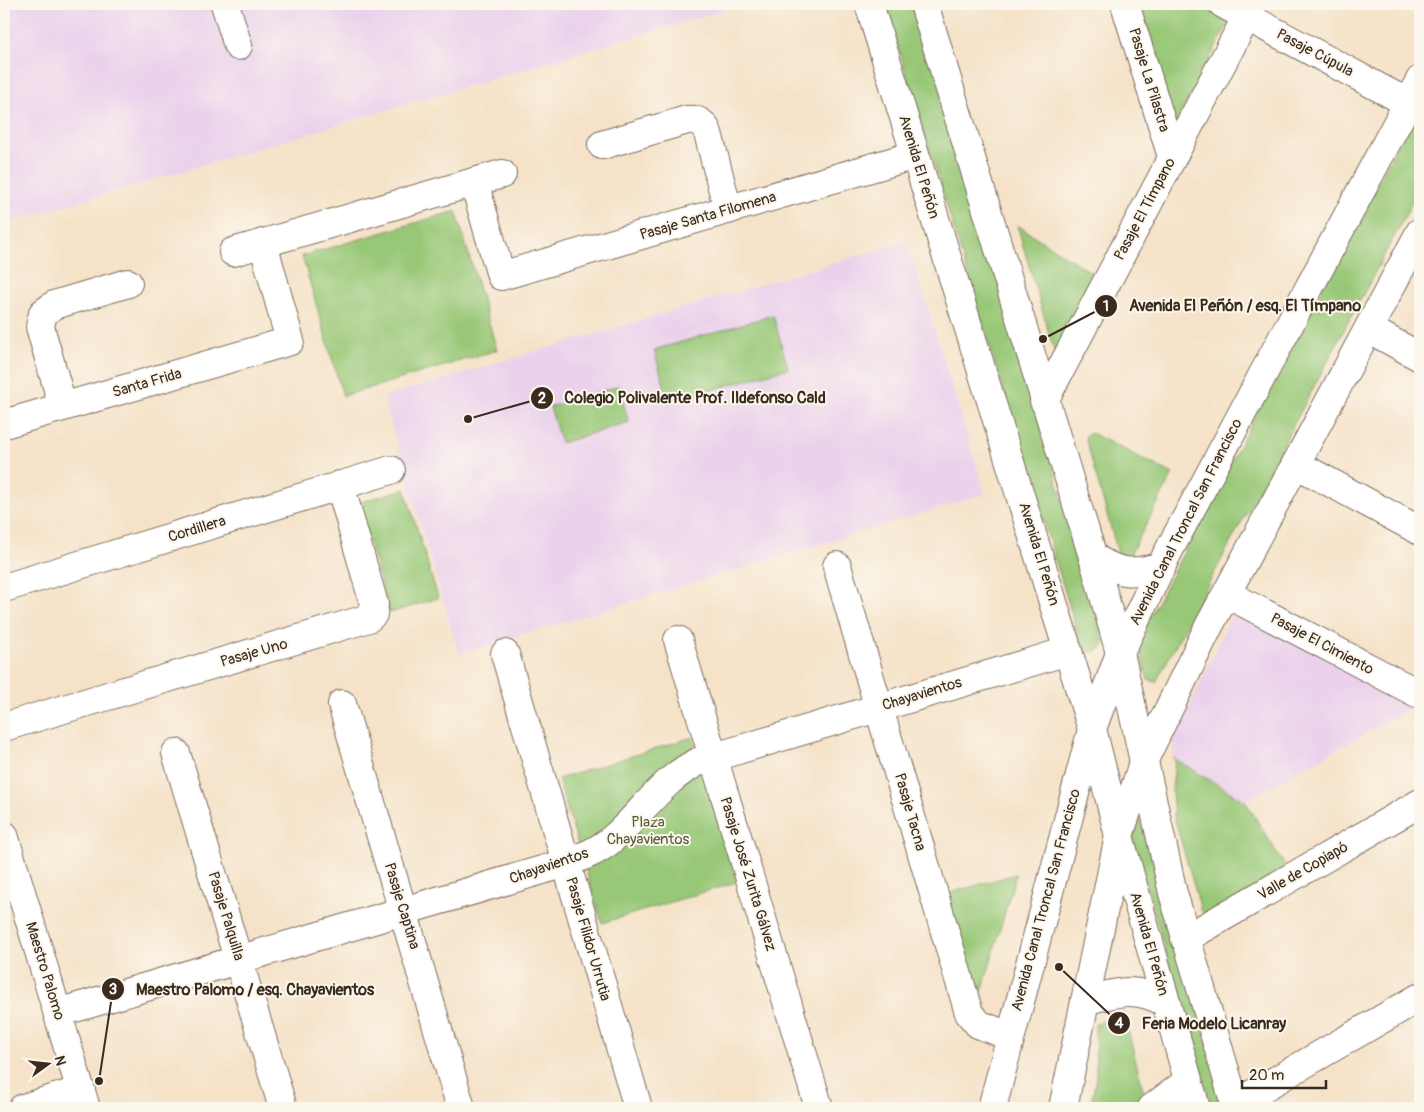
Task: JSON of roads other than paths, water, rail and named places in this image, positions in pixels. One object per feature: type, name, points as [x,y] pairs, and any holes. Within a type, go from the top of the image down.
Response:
[{"type":"street","points":[[225,4],[238,46]]},
{"type":"street","name":"Avenida El Peñón","points":[[869,4],[1092,729],[1118,836],[1196,1108]]},
{"type":"street","points":[[924,4],[1093,557],[1120,653],[1161,846],[1185,939],[1236,1106],[1420,996]]},
{"type":"street","name":"Pasaje La Pilastra","points":[[1125,4],[1172,157]]},
{"type":"street","name":"Pasaje Cúpula","points":[[1223,4],[1414,92]]},
{"type":"street","name":"Pasaje El Tímpano","points":[[1044,400],[1246,16]]},
{"type":"street","name":"Avenida Canal Troncal San Francisco","points":[[992,1108],[1092,729],[1120,653],[1162,566],[1414,92]]},
{"type":"street","points":[[602,144],[687,120],[698,121],[705,126],[708,133],[728,210]]},
{"type":"street","name":"Pasaje Santa Filomena","points":[[474,182],[501,276],[916,155]]},
{"type":"street","points":[[233,252],[502,174]]},
{"type":"street","points":[[1063,1108],[1118,836],[1144,760],[1209,626],[1420,232]]},
{"type":"street","name":"Santa Frida","points":[[4,424],[290,341],[263,243]]},
{"type":"street","points":[[63,407],[40,327],[42,313],[54,305],[128,284]]},
{"type":"street","points":[[1369,329],[1420,357]]},
{"type":"street","points":[[1296,464],[1420,531]]},
{"type":"street","name":"Cordillera","points":[[4,588],[391,470]]},
{"type":"street","name":"Pasaje Uno","points":[[4,727],[369,618],[373,614],[374,604],[340,485]]},
{"type":"street","points":[[1093,557],[1125,573],[1140,572],[1162,566]]},
{"type":"street","name":"Pasaje Tacna","points":[[837,566],[969,1014],[978,1024],[1010,1036]]},
{"type":"street","name":"Pasaje El Cimiento","points":[[1227,594],[1417,694]]},
{"type":"street","name":"Pasaje José Zurita Gálvez","points":[[678,640],[819,1108]]},
{"type":"street","name":"Chayavientos","points":[[58,1013],[583,857],[612,839],[675,775],[698,762],[1068,651]]},
{"type":"street","name":"Pasaje Filidor Urrutia","points":[[506,654],[638,1108]]},
{"type":"street","name":"Pasaje Captina","points":[[342,704],[461,1108]]},
{"type":"street","name":"Pasaje Palquilla","points":[[176,753],[283,1108]]},
{"type":"street","name":"Valle de Copiapó","points":[[1185,939],[1420,803]]},
{"type":"street","name":"Maestro Palomo","points":[[4,835],[84,1099]]},
{"type":"street","points":[[1085,1001],[1128,991],[1148,993],[1165,1002]]},
{"type":"street","points":[[1152,1108],[1188,1081]]},
{"type":"street","points":[[23,1108],[84,1099]]},
{"type":"place","name":"Avenida El Peñón / esq. El Tímpano","points":[[1043,339]]},
{"type":"place","name":"Colegio Polivalente Prof. Ildefonso Cald","points":[[468,419]]},
{"type":"place","name":"Feria Modelo Licanray","points":[[1059,967]]},
{"type":"place","name":"Maestro Palomo / esq. Chayavientos","points":[[99,1081]]},
{"type":"park label","name":"Plaza Chayavientos","points":[[648,830]]}]
